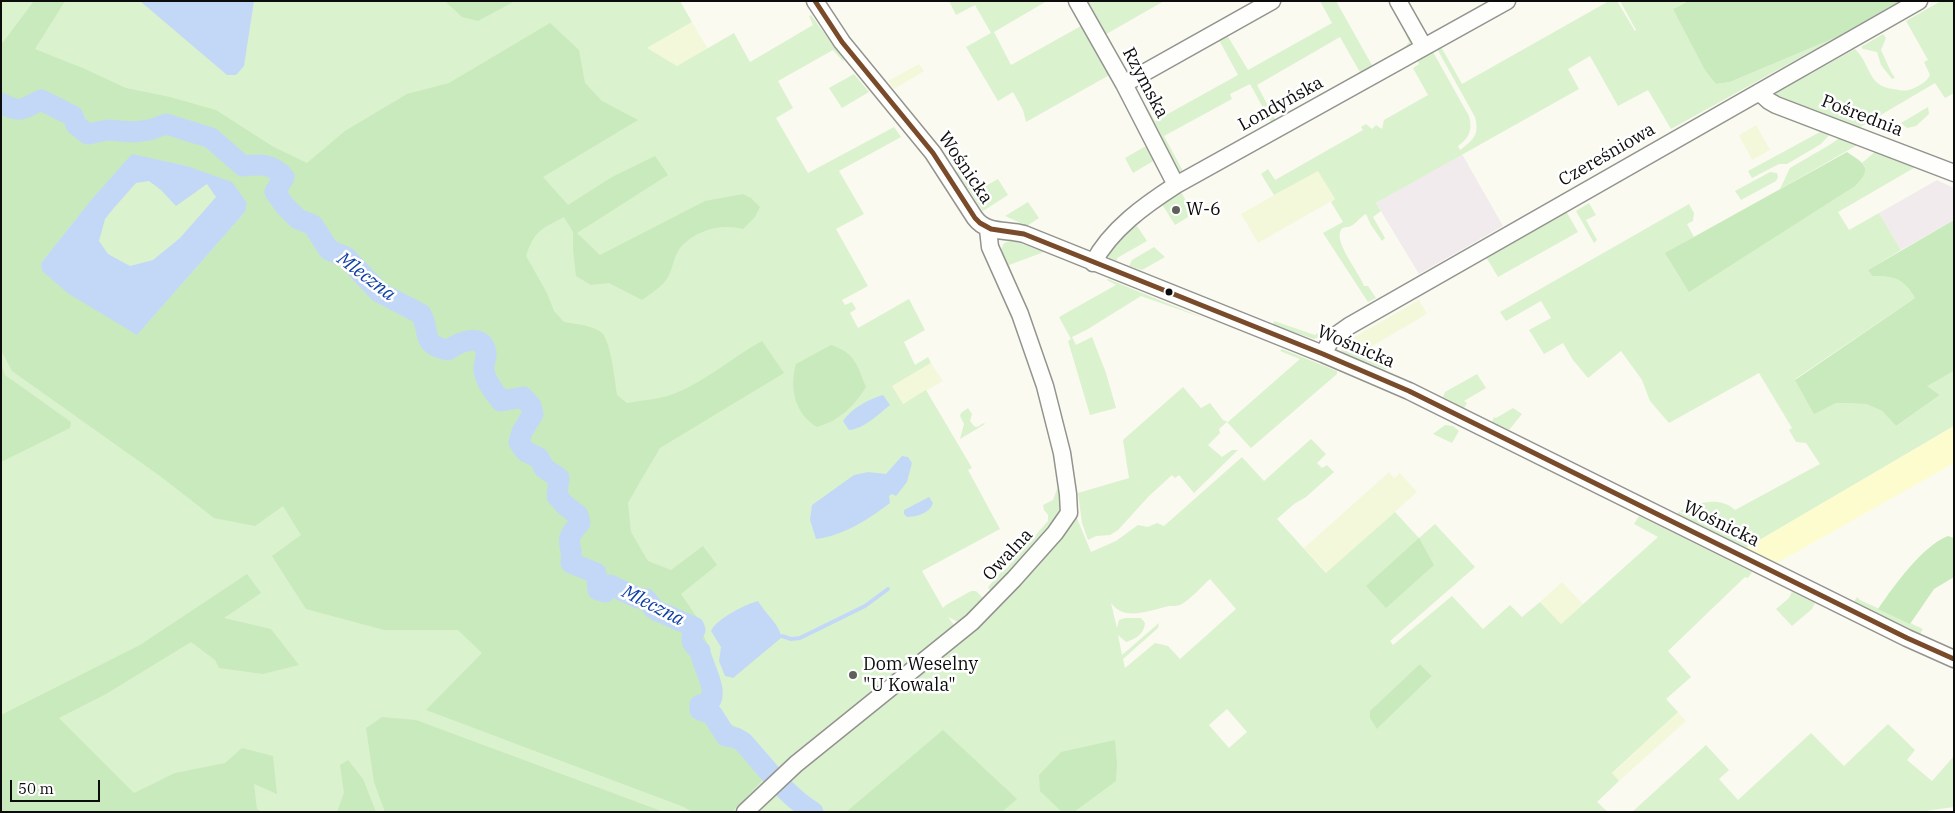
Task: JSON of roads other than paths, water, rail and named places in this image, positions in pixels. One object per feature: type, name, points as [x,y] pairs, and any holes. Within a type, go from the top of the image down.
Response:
[{"type":"street","name":"Wośnicka","points":[[815,1],[842,42],[932,153],[979,223],[988,229],[1024,234],[1323,354],[1409,391],[1898,634],[1954,659]]},
{"type":"street","name":"Rzymska","points":[[1077,1],[1124,84],[1176,185]]},
{"type":"street","points":[[1124,84],[1272,1]]},
{"type":"street","points":[[1398,1],[1424,47]]},
{"type":"street","name":"Londyńska","points":[[1093,263],[1103,247],[1136,213],[1176,185],[1507,1]]},
{"type":"street","name":"Czereśniowa","points":[[1323,354],[1332,338],[1345,328],[1919,1]]},
{"type":"street","name":"Pośrednia","points":[[1759,92],[1776,105],[1954,173]]},
{"type":"street","name":"Owalna","points":[[745,812],[784,775],[972,622],[1014,580],[1056,533],[1068,513],[1068,494],[1062,453],[1044,386],[1020,314],[990,247],[988,229]]},
{"type":"water","points":[[140,1],[254,1],[244,66],[236,75],[227,75]]},
{"type":"water","points":[[132,154],[187,166],[232,182],[247,203],[245,212],[137,335],[69,294],[42,271],[41,263],[92,199]],"holes":[[[149,181],[161,190],[176,206],[207,184],[216,197],[180,238],[153,260],[130,266],[108,254],[99,241],[105,219],[113,209],[136,183]]]},
{"type":"water","points":[[883,395],[890,405],[866,424],[849,430],[843,421],[847,416],[861,405]]},
{"type":"water","points":[[902,456],[908,457],[912,463],[907,482],[896,496],[892,494],[889,496],[890,503],[846,531],[816,539],[810,520],[812,505],[854,475],[868,472],[886,474]]},
{"type":"water","points":[[929,497],[933,503],[926,512],[911,517],[907,517],[904,514],[904,510]]},
{"type":"water","points":[[758,601],[776,624],[781,638],[733,678],[725,676],[719,661],[721,647],[711,631],[725,617],[746,605]]},
{"type":"waterway","name":"Mleczna","points":[[1,103],[13,108],[22,109],[41,100],[73,116],[76,125],[88,134],[108,130],[133,132],[150,130],[166,124],[211,138],[243,166],[260,165],[275,169],[284,177],[275,192],[285,206],[298,219],[313,225],[329,250],[346,257],[379,292],[421,314],[428,337],[433,345],[448,350],[469,340],[480,342],[486,352],[485,375],[501,401],[523,397],[531,406],[533,414],[522,432],[519,442],[525,451],[539,458],[544,468],[559,478],[557,496],[578,515],[580,523],[570,539],[571,563],[596,573],[598,590],[605,592],[610,585],[638,598],[646,599],[654,609],[694,627],[692,642],[700,651],[712,693],[711,699],[707,703],[700,705],[700,710],[712,714],[726,736],[743,742],[784,789],[813,812]]},
{"type":"waterway","points":[[782,636],[791,639],[800,638],[865,606],[888,589]]},
{"type":"place","name":"W-6","points":[[1176,210]]},
{"type":"place","name":"Dom Weselny \"U Kowala\"","points":[[853,675]]}]
